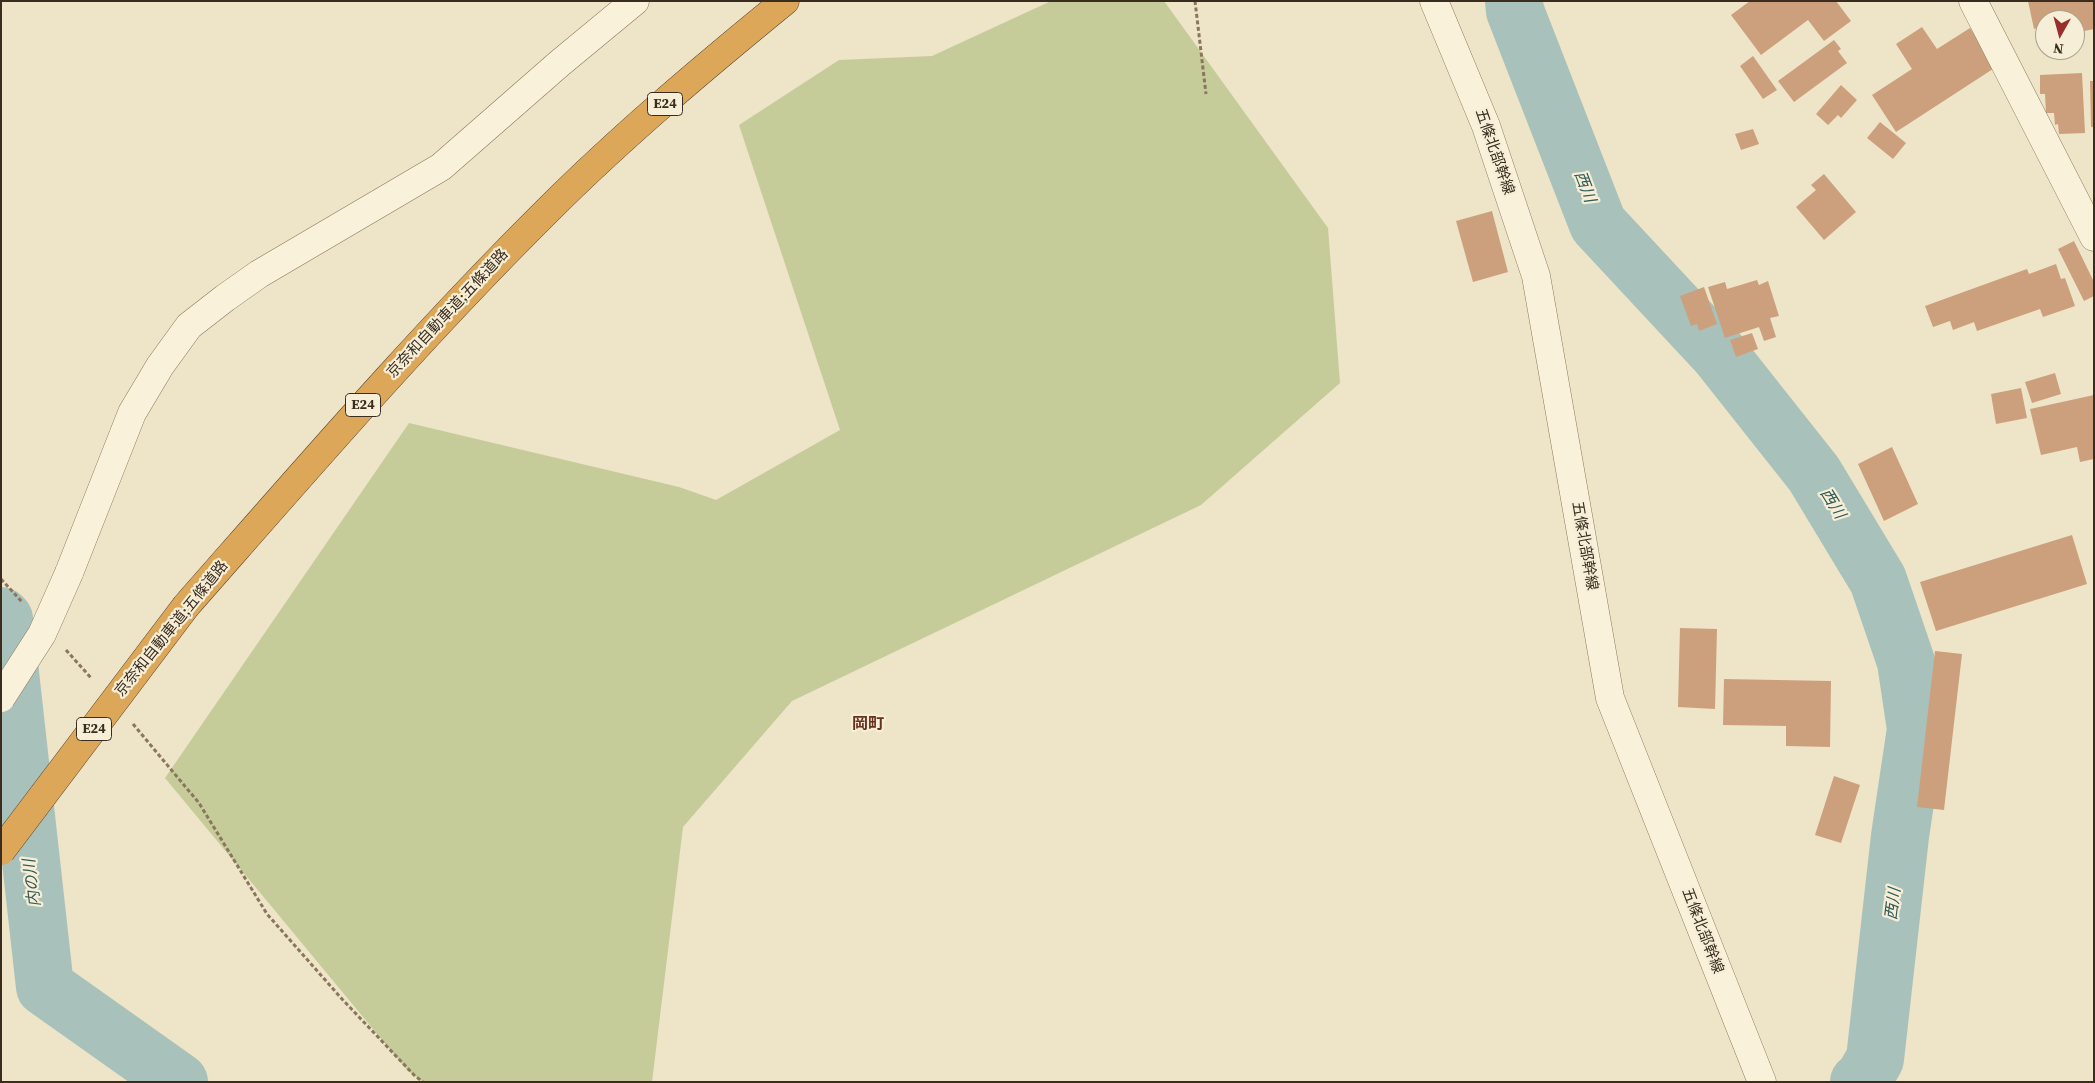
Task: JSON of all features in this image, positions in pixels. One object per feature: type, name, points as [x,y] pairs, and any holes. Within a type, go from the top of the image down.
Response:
[{"type":"highway","name":"京奈和自動車道;五條道路","points":[[1,851],[186,606],[412,350],[548,210],[641,124],[785,1]]},
{"type":"street","points":[[1,698],[42,634],[69,573],[132,413],[160,366],[188,326],[259,274],[442,166],[634,1]]},
{"type":"street","name":"五條北部幹線","points":[[1434,1],[1486,126],[1536,276],[1610,698],[1762,1082]]},
{"type":"street","points":[[1973,1],[2094,237]]},
{"type":"path","points":[[1195,1],[1206,94]]},
{"type":"path","points":[[1,580],[27,607]]},
{"type":"path","points":[[65,649],[97,684]]},
{"type":"path","points":[[129,720],[199,803],[267,914],[342,999],[414,1075],[423,1082]]},
{"type":"green space","points":[[1051,1],[1164,1],[1328,228],[1340,383],[1201,505],[792,701],[683,827],[652,1082],[423,1082],[407,1070],[165,778],[409,423],[679,487],[716,500],[840,430],[739,125],[839,60],[932,56]]},
{"type":"building","points":[[1750,1],[1836,1],[1851,21],[1824,41],[1808,20],[1761,55],[1731,15]]},
{"type":"building","points":[[2028,1],[2093,1],[2094,29],[2085,31],[2085,10],[2035,10],[2034,29]]},
{"type":"building","points":[[1922,27],[1937,49],[1970,28],[1996,67],[1896,132],[1872,95],[1912,69],[1896,44]]},
{"type":"building","points":[[1834,40],[1841,49],[1838,51],[1847,63],[1794,102],[1778,81]]},
{"type":"building","points":[[1753,56],[1777,90],[1763,99],[1740,66]]},
{"type":"building","points":[[2082,73],[2085,133],[2059,134],[2058,124],[2055,125],[2054,113],[2046,113],[2045,94],[2040,94],[2040,75]]},
{"type":"building","points":[[2090,81],[2094,81],[2094,127],[2091,127]]},
{"type":"building","points":[[1841,85],[1857,100],[1841,118],[1838,115],[1828,125],[1816,114]]},
{"type":"building","points":[[1880,122],[1906,143],[1893,159],[1867,138]]},
{"type":"building","points":[[1753,129],[1759,144],[1741,150],[1735,134]]},
{"type":"building","points":[[1824,174],[1856,212],[1824,240],[1796,207],[1816,190],[1811,185]]},
{"type":"building","points":[[1492,211],[1508,272],[1473,282],[1456,221]]},
{"type":"building","points":[[2074,241],[2094,282],[2094,296],[2084,301],[2058,249]]},
{"type":"building","points":[[2056,264],[2061,279],[2065,278],[2075,306],[2043,317],[2040,309],[1977,331],[1974,322],[1953,330],[1950,321],[1933,327],[1925,306],[2027,269],[2029,274]]},
{"type":"building","points":[[1757,280],[1759,285],[1768,281],[1779,316],[1770,318],[1776,337],[1764,341],[1759,327],[1725,338],[1708,287],[1725,282],[1727,289]]},
{"type":"building","points":[[1704,287],[1717,324],[1699,331],[1697,324],[1691,326],[1680,296]]},
{"type":"building","points":[[1752,333],[1758,349],[1736,357],[1730,340]]},
{"type":"building","points":[[2055,373],[2061,394],[2032,403],[2025,382]]},
{"type":"building","points":[[2021,388],[2027,418],[1996,424],[1991,394]]},
{"type":"building","points":[[2094,395],[2094,459],[2080,462],[2077,447],[2041,455],[2030,409]]},
{"type":"building","points":[[1892,447],[1918,504],[1884,521],[1858,464]]},
{"type":"building","points":[[2072,535],[2087,584],[1936,631],[1920,582]]},
{"type":"building","points":[[1680,628],[1717,629],[1715,709],[1678,707]]},
{"type":"building","points":[[1935,651],[1962,654],[1944,810],[1917,807]]},
{"type":"building","points":[[1724,679],[1831,681],[1830,747],[1786,746],[1786,726],[1723,725]]},
{"type":"building","points":[[1834,776],[1860,785],[1841,843],[1815,835]]},
{"type":"waterway","name":"西川","points":[[1514,1],[1515,11],[1598,224],[1719,354],[1814,474],[1878,580],[1906,662],[1916,729],[1900,836],[1875,1059],[1863,1080],[1859,1082]]},
{"type":"waterway","name":"内の川","points":[[1,616],[4,619],[45,987],[179,1082]]},
{"type":"district","name":"岡町","points":[[868,725]]}]
